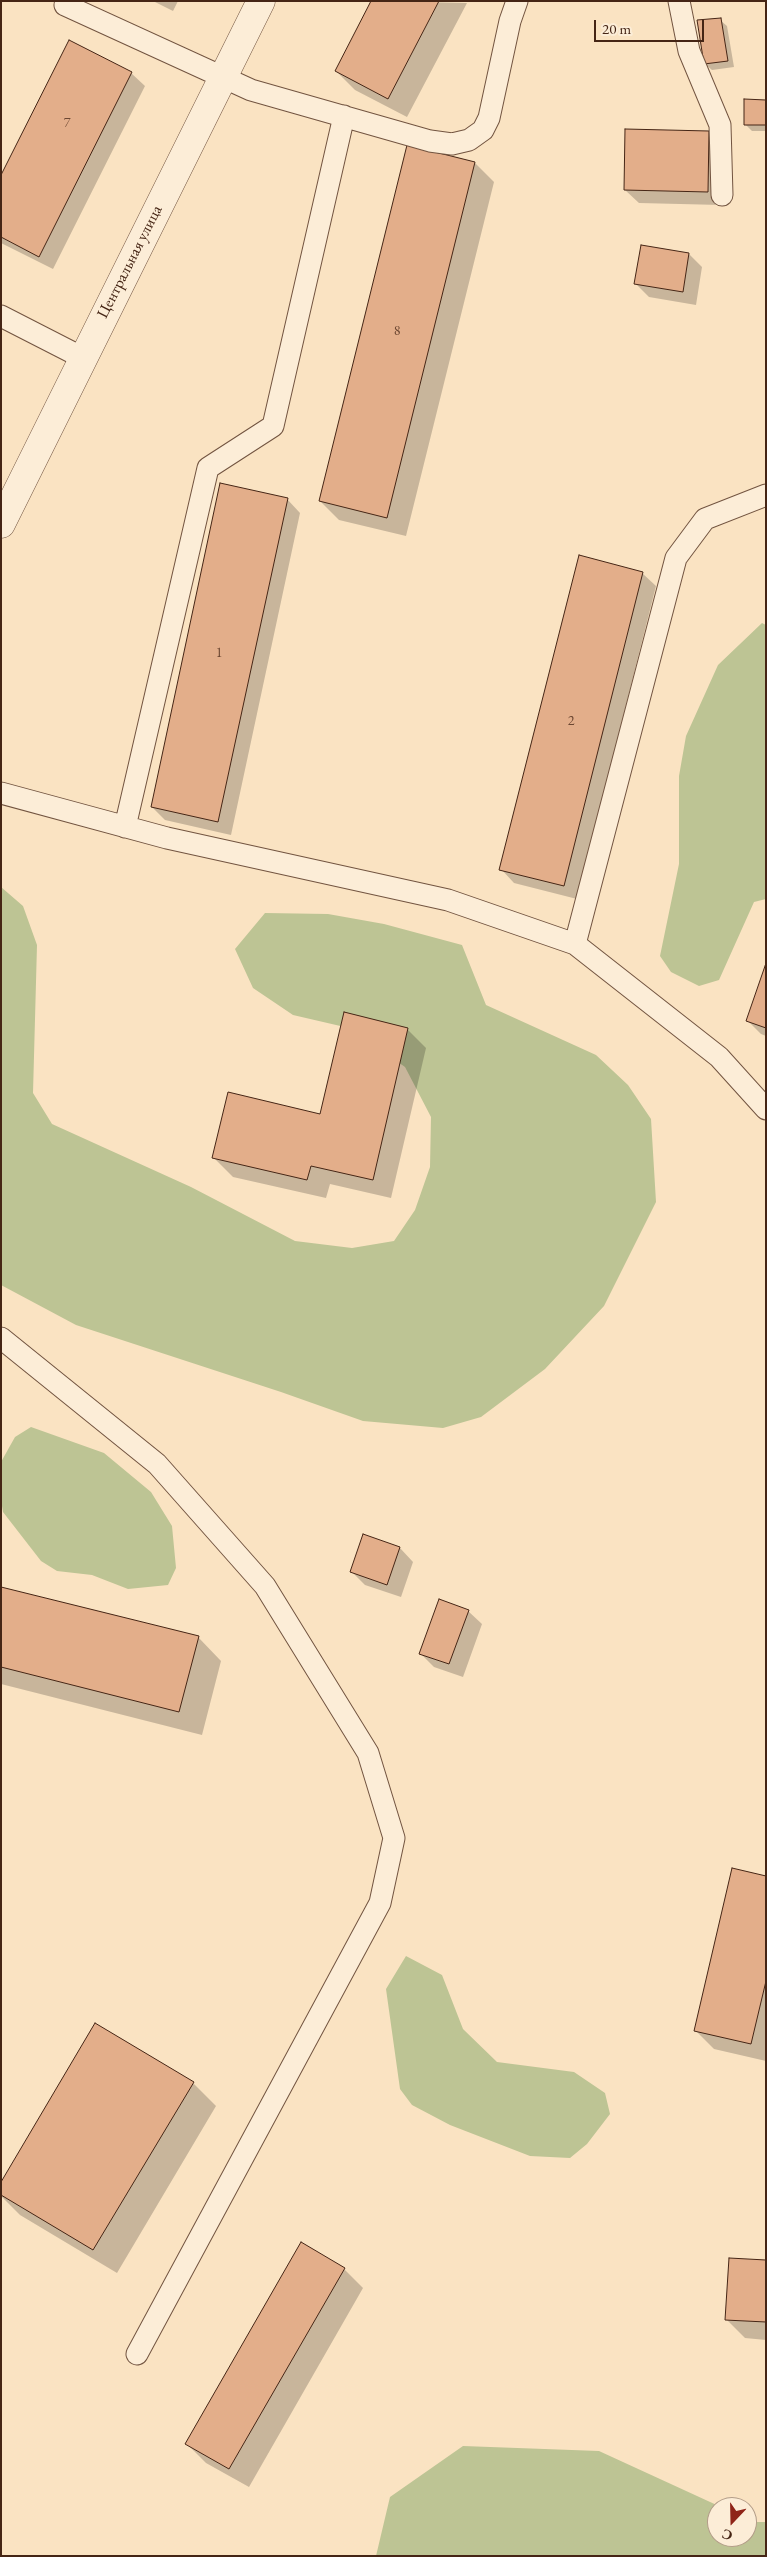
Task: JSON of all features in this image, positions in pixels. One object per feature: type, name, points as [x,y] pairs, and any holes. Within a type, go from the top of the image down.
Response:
[{"type":"street","name":"Центральная улица","points":[[1,524],[261,1]]},
{"type":"lane","points":[[67,1],[65,4],[251,90],[430,141],[452,144],[469,140],[483,130],[489,118],[510,22],[517,1]]},
{"type":"lane","points":[[679,1],[689,51],[720,125],[722,195]]},
{"type":"lane","points":[[125,827],[208,468],[273,426],[344,116]]},
{"type":"lane","points":[[1,316],[83,358]]},
{"type":"lane","points":[[575,944],[676,558],[705,519],[766,495]]},
{"type":"lane","points":[[1,793],[167,838],[448,900],[575,944],[718,1057],[766,1109]]},
{"type":"lane","points":[[1,1338],[157,1464],[265,1586],[368,1753],[394,1838],[380,1903],[137,2354]]},
{"type":"green space","points":[[762,623],[766,625],[766,899],[754,902],[719,980],[699,986],[671,972],[660,956],[679,864],[679,776],[686,736],[718,665]]},
{"type":"green space","points":[[1,887],[23,906],[37,945],[33,1093],[52,1124],[191,1187],[295,1241],[352,1248],[394,1241],[415,1210],[430,1167],[431,1117],[405,1067],[349,1028],[293,1015],[253,988],[235,949],[265,913],[328,914],[384,924],[462,945],[486,1005],[596,1055],[628,1085],[651,1119],[656,1202],[604,1306],[545,1369],[481,1417],[443,1428],[363,1421],[76,1325],[1,1285]]},
{"type":"green space","points":[[31,1427],[104,1453],[151,1492],[172,1526],[176,1568],[168,1585],[128,1589],[92,1575],[57,1571],[41,1561],[3,1512],[1,1500],[1,1462],[15,1437]]},
{"type":"green space","points":[[406,1956],[442,1975],[463,2029],[497,2062],[574,2072],[605,2093],[610,2114],[587,2144],[570,2158],[530,2156],[450,2125],[412,2105],[400,2089],[386,1989]]},
{"type":"green space","points":[[463,2446],[599,2451],[707,2501],[707,2547],[757,2547],[757,2522],[766,2522],[766,2556],[376,2556],[390,2497]]},
{"type":"building","points":[[371,1],[439,1],[388,99],[335,71]]},
{"type":"building","points":[[721,18],[728,61],[704,64],[697,20]]},
{"type":"building","points":[[69,40],[132,72],[39,257],[1,237],[1,175]]},
{"type":"building","points":[[744,99],[766,100],[766,125],[744,125]]},
{"type":"building","points":[[625,129],[709,131],[708,192],[624,190]]},
{"type":"building","points":[[407,145],[475,162],[387,518],[319,501]]},
{"type":"building","points":[[641,245],[689,253],[683,292],[634,284]]},
{"type":"building","points":[[220,483],[288,498],[218,822],[151,807]]},
{"type":"building","points":[[579,555],[643,572],[564,886],[499,870]]},
{"type":"building","points":[[766,967],[766,1028],[746,1021]]},
{"type":"building","points":[[344,1012],[408,1028],[373,1180],[311,1166],[307,1180],[212,1158],[228,1092],[320,1114]]},
{"type":"building","points":[[363,1534],[400,1547],[387,1585],[350,1572]]},
{"type":"building","points":[[1,1587],[199,1636],[179,1712],[1,1667]]},
{"type":"building","points":[[439,1599],[469,1610],[449,1664],[419,1654]]},
{"type":"building","points":[[732,1868],[766,1876],[766,1981],[751,2044],[694,2031]]},
{"type":"building","points":[[95,2023],[194,2082],[93,2250],[1,2195],[1,2182]]},
{"type":"building","points":[[301,2242],[345,2268],[229,2469],[185,2444]]},
{"type":"building","points":[[729,2258],[766,2260],[766,2322],[725,2320]]}]
